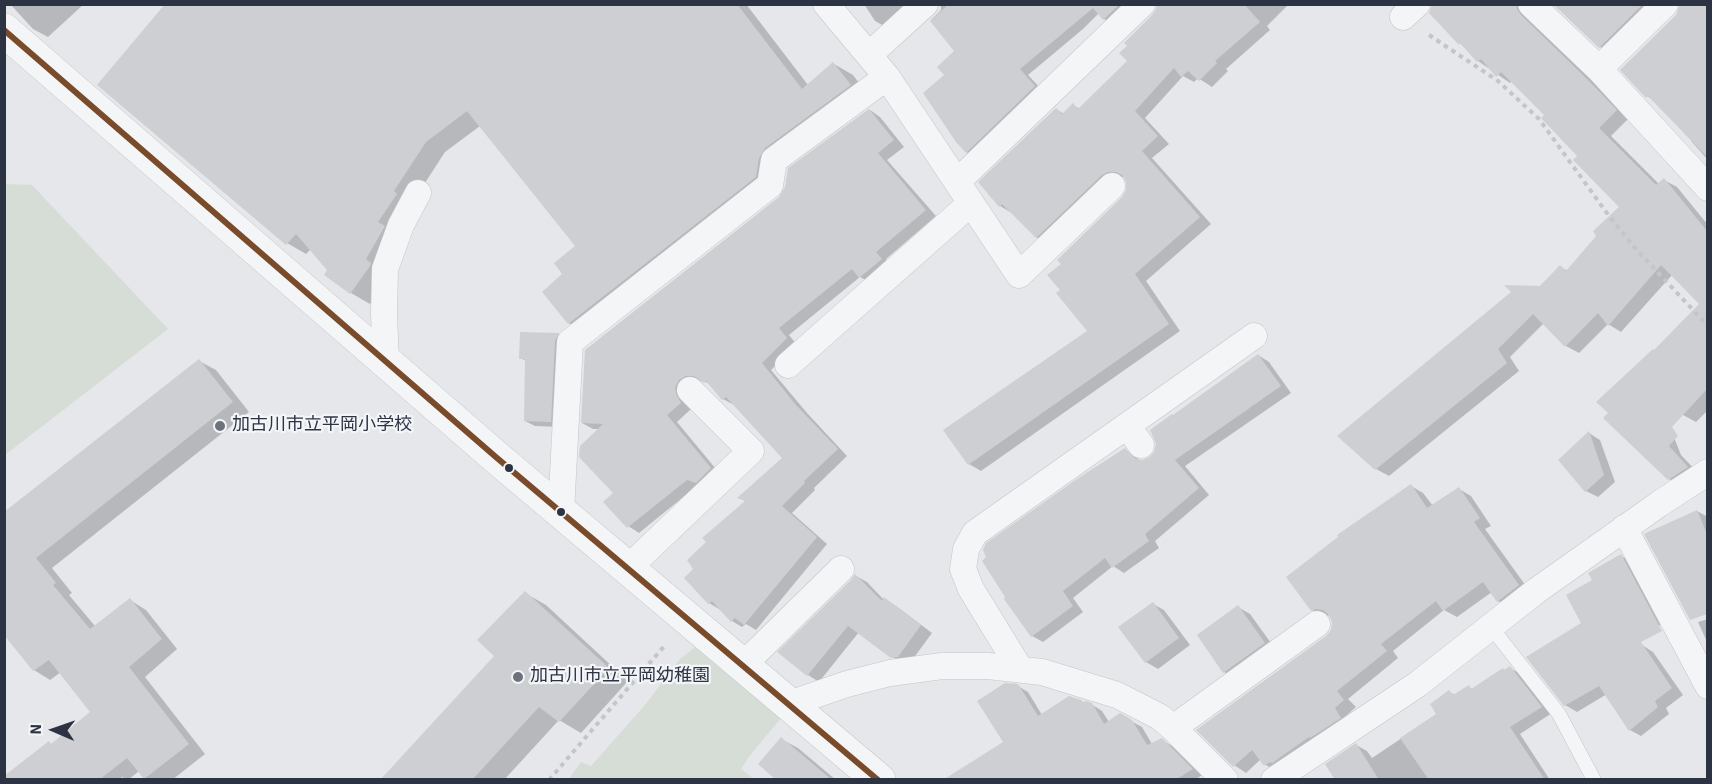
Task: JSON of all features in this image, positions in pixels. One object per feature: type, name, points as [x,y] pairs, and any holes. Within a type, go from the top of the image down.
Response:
[{"type":"street","points":[[826,4],[887,77],[1019,275],[1112,186]]},
{"type":"street","points":[[869,55],[925,4]]},
{"type":"street","points":[[957,182],[1142,4]]},
{"type":"street","points":[[1531,4],[1599,69],[1707,188]]},
{"type":"street","points":[[1599,69],[1665,4]]},
{"type":"street","points":[[4,30],[561,512],[879,780]]},
{"type":"street","points":[[561,512],[570,342],[770,185],[774,160],[887,77]]},
{"type":"street","points":[[386,361],[385,269],[401,225],[418,193]]},
{"type":"street","points":[[788,365],[971,203]]},
{"type":"street","points":[[1020,669],[970,589],[963,569],[966,549],[975,533],[1134,435],[1254,336]]},
{"type":"street","points":[[628,568],[751,451],[690,390]]},
{"type":"street","points":[[1274,780],[1418,684],[1536,591],[1707,472]]},
{"type":"street","points":[[1624,528],[1707,686]]},
{"type":"street","points":[[742,665],[841,569]]},
{"type":"street","points":[[1173,728],[1317,624]]},
{"type":"street","points":[[789,704],[847,684],[890,673],[942,666],[988,666],[1042,672],[1118,695],[1160,717],[1225,780]]},
{"type":"lane","points":[[1491,627],[1559,714],[1594,780]]},
{"type":"path","points":[[1410,11],[1498,81],[1539,119],[1609,216],[1635,248],[1707,326]]},
{"type":"path","points":[[549,780],[687,618]]},
{"type":"shaded area","points":[[5,184],[32,185],[168,329],[5,455]]},
{"type":"shaded area","points":[[698,645],[781,718],[741,769],[754,779],[568,780],[581,762],[591,766],[645,705],[680,659]]},
{"type":"building","points":[[165,4],[737,4],[802,89],[833,62],[851,85],[765,148],[759,158],[756,177],[568,324],[542,292],[562,274],[554,263],[575,246],[467,111],[426,142],[394,191],[397,194],[378,222],[385,226],[366,259],[371,263],[370,266],[350,294],[324,275],[327,270],[296,234],[286,245],[97,85]]},
{"type":"building","points":[[949,4],[1120,4],[1103,20],[1093,8],[1020,69],[1035,86],[966,153],[923,93],[944,75],[937,67],[954,51],[930,21]]},
{"type":"building","points":[[1157,4],[1244,4],[1260,22],[1215,61],[1217,63],[1199,81],[1188,71],[1181,77],[1174,68],[1135,111],[1158,136],[1142,151],[1200,217],[1135,274],[1169,324],[968,465],[943,430],[1087,331],[1056,293],[1060,290],[1047,275],[1061,264],[1057,260],[1122,197],[1126,190],[1126,182],[1122,175],[1108,172],[1102,175],[1036,238],[1002,204],[999,207],[978,182],[1056,108],[1062,114],[1073,103],[1078,109],[1127,61],[1119,53],[1127,46],[1124,43],[1152,15]]},
{"type":"building","points":[[1432,4],[1516,4],[1521,15],[1617,110],[1599,128],[1656,185],[1664,178],[1707,231],[1707,389],[1672,427],[1678,436],[1669,446],[1688,467],[1668,480],[1603,418],[1608,413],[1596,402],[1654,350],[1699,304],[1661,265],[1608,326],[1598,313],[1565,347],[1533,314],[1498,349],[1507,363],[1375,470],[1337,436],[1511,292],[1504,285],[1540,286],[1560,265],[1566,271],[1596,236],[1593,231],[1619,207],[1573,160],[1577,156],[1541,118],[1544,115],[1501,72],[1496,77],[1481,59],[1477,62],[1429,13]]},
{"type":"building","points":[[1553,4],[1643,4],[1599,48]]},
{"type":"building","points":[[1680,4],[1707,4],[1707,157],[1620,70],[1676,15]]},
{"type":"building","points":[[869,109],[894,140],[878,153],[926,210],[876,252],[882,259],[859,278],[852,269],[779,328],[787,338],[762,363],[796,405],[838,449],[804,481],[805,483],[782,506],[817,537],[744,625],[735,618],[731,622],[712,601],[708,604],[684,578],[693,569],[687,560],[706,542],[702,538],[745,501],[737,498],[782,458],[726,397],[722,400],[706,381],[704,383],[694,376],[686,376],[679,380],[675,387],[681,403],[667,415],[711,468],[696,483],[687,480],[627,528],[603,502],[613,493],[579,457],[580,446],[603,424],[581,423],[585,350],[779,197],[785,187],[788,168]]},
{"type":"building","points":[[520,332],[559,333],[555,341],[551,422],[524,421],[525,359],[519,359]]},
{"type":"building","points":[[1258,354],[1281,386],[1175,460],[1199,488],[1145,534],[1149,541],[1112,568],[1105,558],[1063,591],[1073,606],[1031,637],[1004,599],[1005,597],[982,561],[986,557],[983,550],[986,543],[1125,448],[1136,459],[1142,460],[1149,457],[1154,452],[1156,444],[1150,430]]},
{"type":"building","points":[[199,359],[233,402],[36,558],[56,583],[53,585],[90,629],[130,598],[162,639],[129,667],[189,744],[144,779],[127,758],[99,780],[4,780],[4,776],[49,741],[51,744],[90,712],[49,660],[33,671],[4,635],[4,512]]},
{"type":"building","points":[[1589,431],[1604,475],[1585,492],[1558,460]]},
{"type":"building","points":[[1411,484],[1427,508],[1459,487],[1480,518],[1474,522],[1519,585],[1497,602],[1483,582],[1443,611],[1436,601],[1381,644],[1387,651],[1337,691],[1344,700],[1335,708],[1341,718],[1272,763],[1264,766],[1252,750],[1233,767],[1196,730],[1326,636],[1331,630],[1332,622],[1329,615],[1323,610],[1311,611],[1286,577],[1338,537],[1337,535]]},
{"type":"building","points":[[1697,510],[1707,534],[1707,614],[1690,620],[1644,534]]},
{"type":"building","points":[[1621,554],[1662,631],[1641,642],[1672,688],[1655,701],[1658,707],[1629,731],[1599,686],[1564,706],[1526,657],[1581,623],[1566,595],[1592,580],[1588,573]]},
{"type":"building","points":[[855,574],[882,601],[884,597],[921,625],[898,657],[891,658],[848,626],[807,676],[777,652]]},
{"type":"building","points":[[525,591],[609,668],[559,722],[539,707],[472,780],[380,780],[494,656],[477,640]]},
{"type":"building","points":[[1153,602],[1179,638],[1145,663],[1118,627]]},
{"type":"building","points":[[1238,605],[1265,643],[1223,673],[1197,635]]},
{"type":"building","points":[[1510,666],[1542,707],[1510,727],[1545,780],[1429,780],[1400,738],[1436,714],[1430,704],[1449,690],[1453,695],[1469,685],[1471,689],[1503,668],[1504,670]]},
{"type":"building","points":[[1005,683],[1018,684],[1038,716],[1069,696],[1092,703],[1104,724],[1120,713],[1132,720],[1147,745],[1162,738],[1193,769],[1175,780],[943,780],[1003,742],[977,701]]},
{"type":"building","points":[[781,737],[832,780],[776,780],[758,764]]},
{"type":"building","points":[[1356,743],[1379,780],[1335,780],[1325,764]]},
{"type":"transit line","points":[[4,30],[497,458],[878,780]]},
{"type":"place","name":"加古川市立平岡小学校","points":[[220,426]]},
{"type":"place","name":"加古川市立平岡幼稚園","points":[[518,677]]}]
